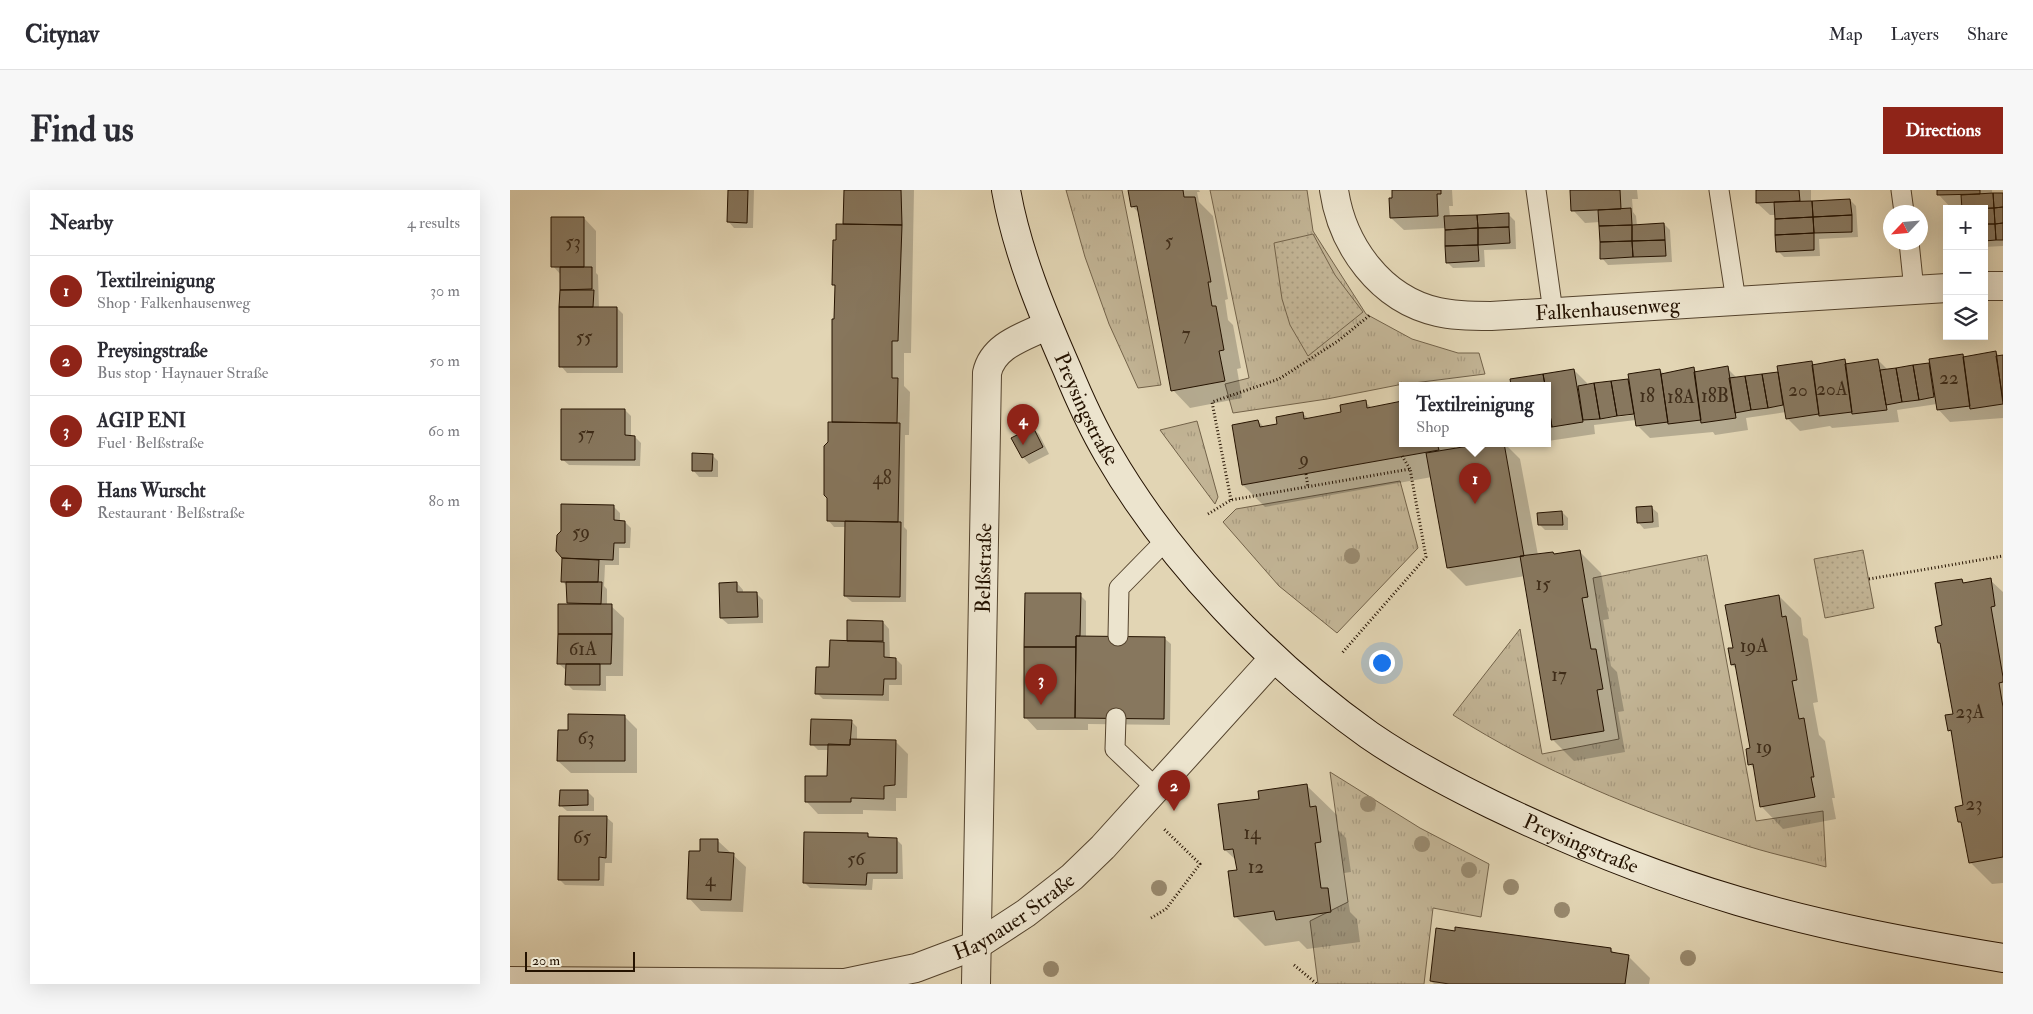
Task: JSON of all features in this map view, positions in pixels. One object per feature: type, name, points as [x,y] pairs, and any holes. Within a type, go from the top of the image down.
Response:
[{"type":"street","points":[[1006,190],[1025,264],[1048,325]]},
{"type":"street","name":"Falkenhausenweg","points":[[1334,190],[1343,230],[1354,250],[1374,276],[1395,293],[1436,312],[1492,316],[1943,288]]},
{"type":"street","points":[[1988,286],[2003,286]]},
{"type":"street","name":"Preysingstraße","points":[[1048,325],[1077,392],[1107,452],[1135,496],[1167,539],[1216,600],[1274,658],[1312,692],[1370,736],[1442,780],[1531,823],[1598,852],[1676,881],[1749,904],[1877,936],[2003,958]]},
{"type":"street","name":"Belßstraße","points":[[976,984],[987,373],[989,365],[998,351],[1048,325]]},
{"type":"street","name":"Haynauer Straße","points":[[510,981],[845,983],[916,968],[977,945],[1026,913],[1072,877],[1103,847],[1274,658]]},
{"type":"lane","points":[[1536,190],[1553,312]]},
{"type":"lane","points":[[1719,190],[1736,300]]},
{"type":"lane","points":[[1901,190],[1903,205]]},
{"type":"lane","points":[[1910,250],[1914,290]]},
{"type":"lane","points":[[1118,636],[1119,588],[1167,539]]},
{"type":"lane","points":[[1116,718],[1115,750],[1156,788]]},
{"type":"path","points":[[1231,500],[1212,402],[1279,379],[1338,341],[1372,313]]},
{"type":"path","points":[[1342,654],[1426,557],[1410,469],[1402,456]]},
{"type":"path","points":[[1208,514],[1231,500],[1410,469]]},
{"type":"path","points":[[1306,474],[1308,487]]},
{"type":"path","points":[[1868,579],[2003,556]]},
{"type":"path","points":[[1151,918],[1166,909],[1200,864],[1164,829]]},
{"type":"path","points":[[1294,965],[1316,984]]},
{"type":"green space","points":[[1066,190],[1122,190],[1161,385],[1138,388],[1109,324],[1085,257]]},
{"type":"green space","points":[[1210,190],[1307,190],[1313,231],[1366,314],[1412,339],[1458,353],[1479,353],[1485,374],[1422,382],[1399,382],[1399,385],[1327,399],[1233,413],[1225,384],[1249,378]]},
{"type":"green space","points":[[1313,234],[1335,275],[1363,312],[1308,356],[1290,325],[1282,299],[1274,243]]},
{"type":"green space","points":[[1197,421],[1218,497],[1215,504],[1160,430]]},
{"type":"green space","points":[[1400,481],[1418,548],[1337,633],[1279,586],[1223,522],[1236,509]]},
{"type":"green space","points":[[1863,550],[1874,608],[1825,618],[1814,559]]},
{"type":"green space","points":[[1707,555],[1756,821],[1823,811],[1826,867],[1749,847],[1701,831],[1591,788],[1521,754],[1453,715],[1520,629],[1542,754],[1619,739],[1593,578]]},
{"type":"green space","points":[[1330,772],[1420,828],[1489,864],[1481,917],[1433,908],[1424,984],[1318,984],[1310,921],[1348,902]]},
{"type":"building","points":[[728,190],[748,190],[747,223],[727,222]]},
{"type":"building","points":[[844,190],[901,190],[902,225],[843,224]]},
{"type":"building","points":[[1128,190],[1183,190],[1184,197],[1195,197],[1211,282],[1208,282],[1212,306],[1216,306],[1224,350],[1219,351],[1225,381],[1171,391],[1137,206],[1131,207]]},
{"type":"building","points":[[1392,190],[1441,190],[1441,194],[1437,194],[1438,216],[1390,218],[1389,198],[1392,198]]},
{"type":"building","points":[[1570,190],[1620,190],[1621,209],[1571,211]]},
{"type":"building","points":[[1756,190],[1799,190],[1800,201],[1756,203]]},
{"type":"building","points":[[1937,190],[1980,190],[1980,194],[1937,195]]},
{"type":"building","points":[[1993,193],[2003,193],[2003,207],[1994,208]]},
{"type":"building","points":[[1993,193],[1994,208],[1988,208],[1988,205],[1962,205],[1961,195]]},
{"type":"building","points":[[1850,199],[1852,215],[1813,217],[1812,201]]},
{"type":"building","points":[[1812,201],[1813,217],[1775,219],[1774,202]]},
{"type":"building","points":[[2003,207],[2003,223],[1995,224],[1994,208]]},
{"type":"building","points":[[1631,208],[1632,225],[1599,226],[1598,210]]},
{"type":"building","points":[[1988,208],[1994,208],[1995,224],[1988,224]]},
{"type":"building","points":[[1509,213],[1509,227],[1478,228],[1477,215]]},
{"type":"building","points":[[1477,215],[1478,228],[1445,230],[1444,216]]},
{"type":"building","points":[[1852,215],[1852,232],[1814,233],[1813,217]]},
{"type":"building","points":[[551,217],[584,217],[584,267],[551,267]]},
{"type":"building","points":[[1813,217],[1814,233],[1775,235],[1775,219]]},
{"type":"building","points":[[1664,223],[1665,240],[1632,241],[1632,225]]},
{"type":"building","points":[[2003,223],[2003,240],[1996,240],[1995,224]]},
{"type":"building","points":[[836,224],[902,225],[898,341],[892,341],[892,378],[898,378],[897,423],[832,422],[832,319],[834,319],[835,285],[832,285],[833,240],[836,240]]},
{"type":"building","points":[[1988,224],[1995,224],[1996,240],[1988,241]]},
{"type":"building","points":[[1632,225],[1632,241],[1600,242],[1599,226]]},
{"type":"building","points":[[1509,227],[1510,243],[1478,245],[1478,228]]},
{"type":"building","points":[[1478,228],[1478,245],[1445,246],[1445,230]]},
{"type":"building","points":[[1814,233],[1814,250],[1776,252],[1775,235]]},
{"type":"building","points":[[1665,240],[1666,256],[1633,257],[1632,241]]},
{"type":"building","points":[[1632,241],[1633,257],[1600,259],[1600,242]]},
{"type":"building","points":[[1478,245],[1479,261],[1446,263],[1445,246]]},
{"type":"building","points":[[560,267],[592,267],[592,289],[560,290]]},
{"type":"building","points":[[560,290],[594,290],[593,307],[559,307]]},
{"type":"building","points":[[559,307],[617,307],[617,367],[559,367]]},
{"type":"building","points":[[1996,351],[2003,404],[1970,409],[1963,357]]},
{"type":"building","points":[[1963,354],[1970,406],[1937,410],[1929,359]]},
{"type":"building","points":[[2003,355],[2003,400],[1996,356]]},
{"type":"building","points":[[1845,359],[1852,412],[1819,416],[1812,365]]},
{"type":"building","points":[[1878,359],[1887,410],[1852,414],[1845,364]]},
{"type":"building","points":[[1812,361],[1819,414],[1786,419],[1777,366]]},
{"type":"building","points":[[1929,363],[1934,397],[1919,400],[1913,365]]},
{"type":"building","points":[[1913,365],[1919,400],[1902,402],[1896,368]]},
{"type":"building","points":[[1728,366],[1736,418],[1701,423],[1694,372]]},
{"type":"building","points":[[1694,367],[1701,420],[1668,424],[1661,374]]},
{"type":"building","points":[[1896,368],[1902,402],[1886,405],[1880,370]]},
{"type":"building","points":[[1574,369],[1583,422],[1552,427],[1551,382],[1544,382],[1543,374]]},
{"type":"building","points":[[1660,369],[1668,422],[1636,426],[1628,374]]},
{"type":"building","points":[[1778,372],[1783,405],[1768,408],[1762,374]]},
{"type":"building","points":[[1543,374],[1544,382],[1510,382],[1510,379]]},
{"type":"building","points":[[1762,374],[1768,408],[1751,410],[1745,376]]},
{"type":"building","points":[[1745,376],[1751,410],[1735,413],[1729,378]]},
{"type":"building","points":[[1628,379],[1634,414],[1617,416],[1611,381]]},
{"type":"building","points":[[1611,381],[1617,416],[1600,419],[1594,383]]},
{"type":"building","points":[[1594,383],[1600,419],[1583,420],[1578,386]]},
{"type":"building","points":[[1366,400],[1367,408],[1399,402],[1399,447],[1438,447],[1439,450],[1242,485],[1232,425],[1258,420],[1260,427],[1277,424],[1276,417],[1303,412],[1304,419],[1341,412],[1340,405]]},
{"type":"building","points":[[561,409],[625,409],[625,435],[635,436],[635,460],[561,460]]},
{"type":"building","points":[[828,422],[900,423],[898,522],[827,521],[827,498],[824,495],[824,446],[828,442]]},
{"type":"building","points":[[1033,427],[1043,447],[1022,458],[1011,438]]},
{"type":"building","points":[[1463,447],[1505,447],[1524,556],[1447,568],[1426,453]]},
{"type":"building","points":[[692,453],[713,454],[712,471],[692,471]]},
{"type":"building","points":[[561,504],[614,505],[614,520],[625,521],[625,543],[614,543],[613,560],[562,558],[556,551],[557,535],[561,531]]},
{"type":"building","points":[[1652,506],[1653,522],[1637,523],[1636,507]]},
{"type":"building","points":[[1562,511],[1563,525],[1538,525],[1537,513]]},
{"type":"building","points":[[845,521],[901,522],[900,597],[844,596]]},
{"type":"building","points":[[1580,550],[1588,597],[1582,598],[1591,649],[1596,649],[1603,689],[1597,690],[1604,731],[1551,740],[1520,556]]},
{"type":"building","points":[[562,558],[599,560],[598,582],[561,582]]},
{"type":"building","points":[[1991,578],[1995,606],[1991,607],[2003,677],[2003,682],[1999,683],[2003,707],[2003,857],[1969,863],[1961,822],[1958,822],[1955,807],[1963,805],[1951,730],[1948,731],[1945,715],[1953,714],[1940,643],[1938,643],[1935,627],[1942,625],[1935,583],[1962,579],[1963,583]]},
{"type":"building","points":[[566,582],[602,582],[601,604],[567,603]]},
{"type":"building","points":[[737,582],[737,592],[757,592],[758,617],[720,618],[719,583]]},
{"type":"building","points":[[1025,593],[1081,593],[1080,636],[1076,636],[1076,647],[1024,647]]},
{"type":"building","points":[[1779,595],[1782,617],[1786,616],[1797,680],[1792,681],[1799,719],[1804,718],[1814,777],[1811,777],[1815,797],[1760,807],[1753,764],[1748,765],[1746,749],[1750,748],[1735,664],[1731,665],[1728,648],[1733,648],[1725,605]]},
{"type":"building","points":[[558,604],[612,604],[612,634],[558,634]]},
{"type":"building","points":[[847,620],[883,621],[883,641],[847,641]]},
{"type":"building","points":[[558,634],[612,634],[611,664],[557,664]]},
{"type":"building","points":[[1076,636],[1165,637],[1164,719],[1075,718]]},
{"type":"building","points":[[830,640],[884,642],[884,657],[896,658],[896,679],[884,679],[883,695],[815,694],[816,667],[829,667]]},
{"type":"building","points":[[1024,647],[1076,647],[1075,718],[1024,718]]},
{"type":"building","points":[[566,664],[600,664],[600,685],[565,685]]},
{"type":"building","points":[[568,714],[625,715],[625,761],[557,761],[558,730],[568,730]]},
{"type":"building","points":[[811,719],[852,720],[850,745],[810,745]]},
{"type":"building","points":[[850,739],[896,740],[895,785],[884,786],[884,799],[851,798],[851,802],[805,802],[805,776],[827,776],[828,744],[850,745]]},
{"type":"building","points":[[1307,784],[1310,807],[1316,806],[1321,842],[1315,843],[1321,888],[1328,888],[1331,912],[1276,920],[1274,911],[1234,917],[1228,871],[1237,870],[1233,849],[1224,850],[1218,804],[1259,799],[1258,791]]},
{"type":"building","points":[[560,790],[588,790],[588,805],[559,806]]},
{"type":"building","points":[[559,816],[607,816],[606,858],[599,857],[599,880],[558,880]]},
{"type":"building","points":[[804,832],[868,833],[868,837],[897,838],[897,873],[867,873],[866,885],[803,883]]},
{"type":"building","points":[[700,839],[718,839],[718,852],[734,853],[731,900],[687,899],[689,851],[700,851]]},
{"type":"building","points":[[1455,927],[1611,948],[1611,952],[1629,955],[1625,984],[1449,984],[1430,981],[1436,928],[1455,931]]},
{"type":"place","name":"Hans Wurscht","points":[[1023,445]]},
{"type":"place","name":"Textilreinigung","points":[[1475,504]]},
{"type":"place","name":"AGIP ENI","points":[[1041,705]]},
{"type":"place","name":"Preysingstraße","points":[[1174,811]]}]
